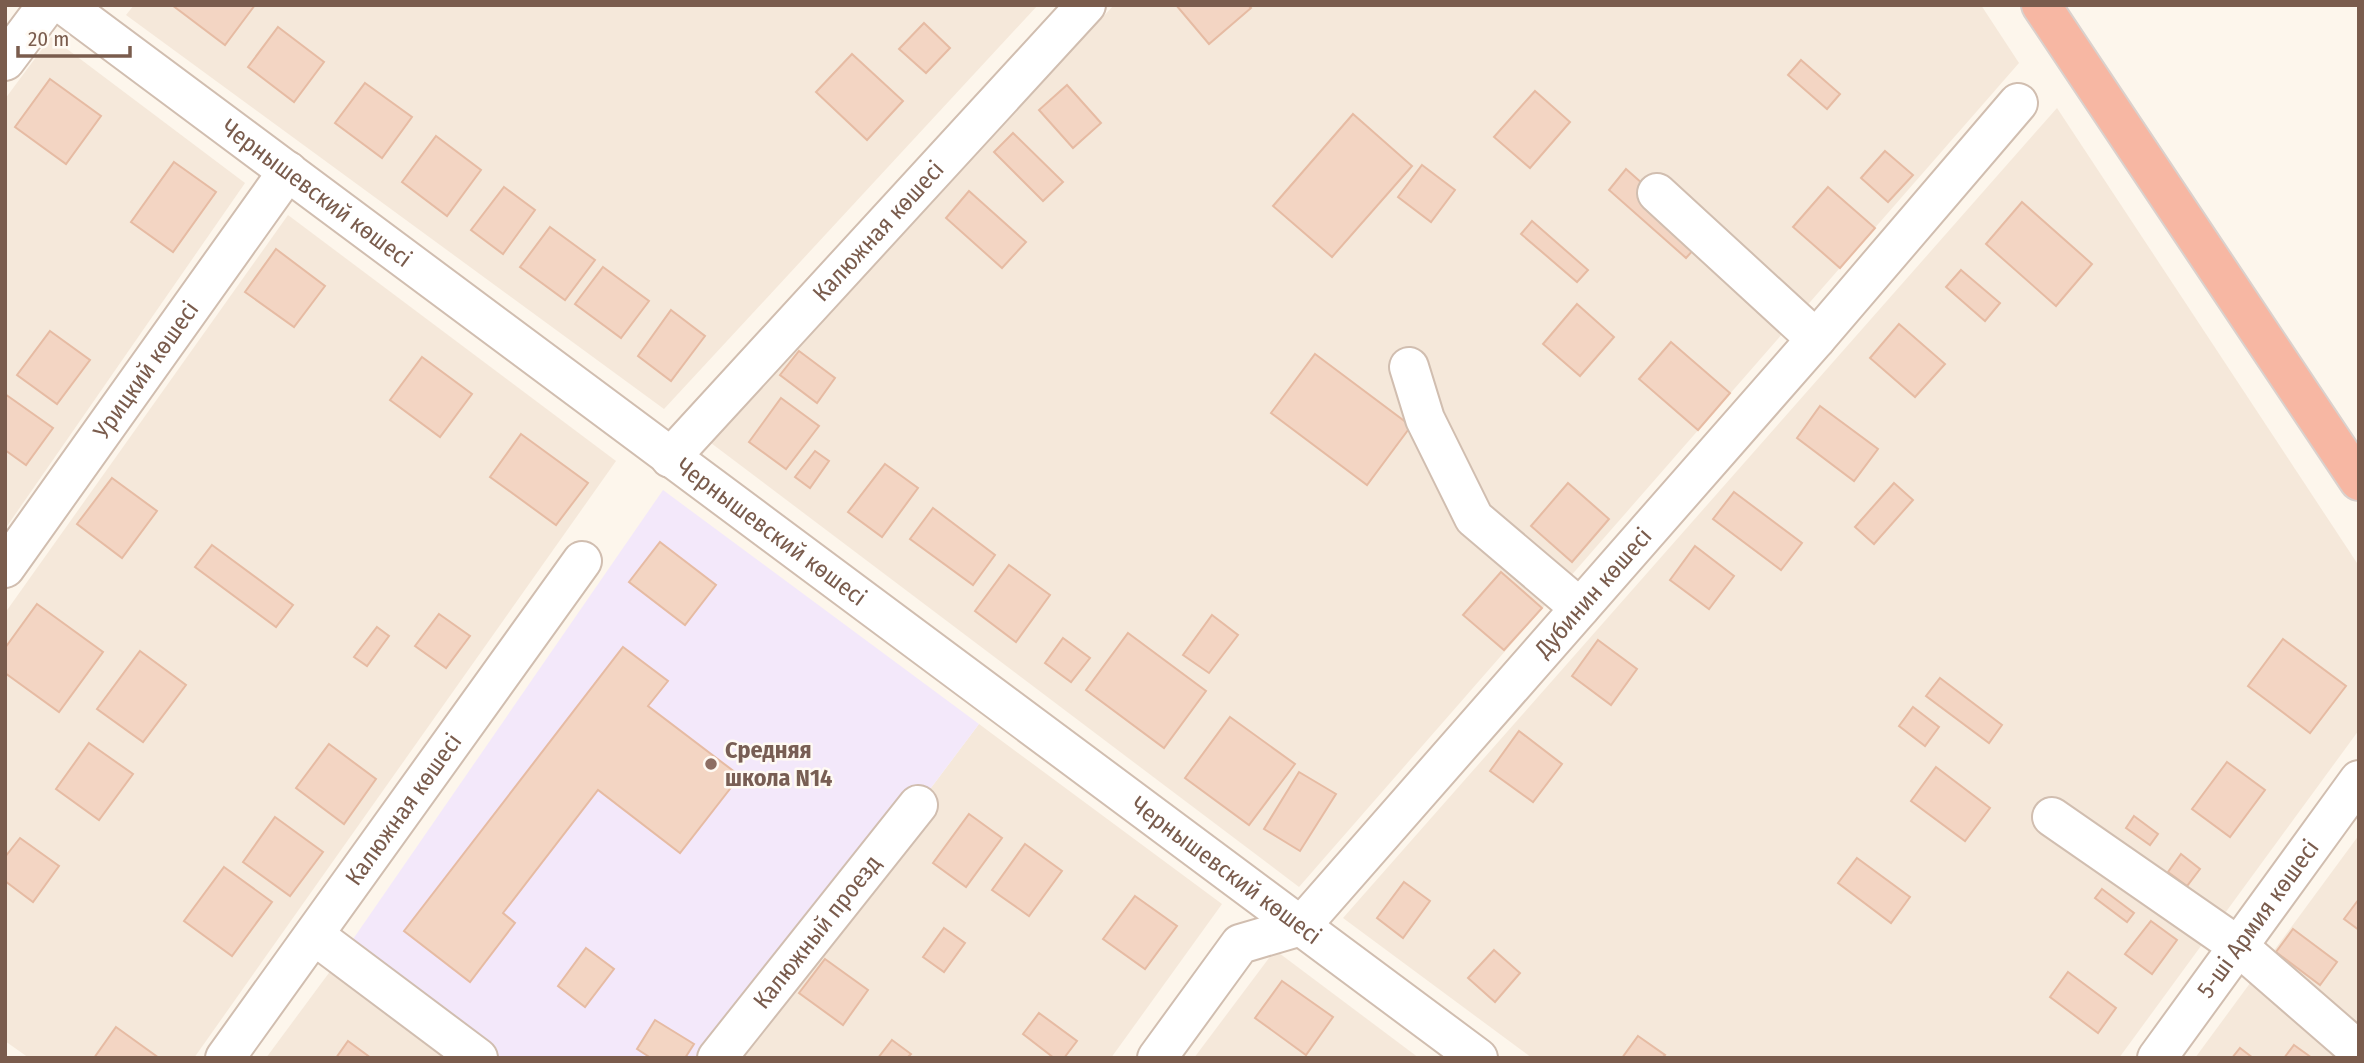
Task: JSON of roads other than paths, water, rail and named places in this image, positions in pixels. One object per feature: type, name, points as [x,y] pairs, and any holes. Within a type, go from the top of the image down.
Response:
[{"type":"highway","points":[[2041,5],[2359,481]]},
{"type":"street","points":[[5,61],[47,5]]},
{"type":"street","name":"Калюжная көшесі","points":[[670,458],[1086,5]]},
{"type":"street","name":"Чернышевский көшесі","points":[[81,10],[288,171],[670,458],[1478,1058]]},
{"type":"street","name":"Дубинин көшесі","points":[[1301,926],[1816,339],[2018,103]]},
{"type":"street","name":"Урицкий көшесі","points":[[5,568],[288,171]]},
{"type":"street","points":[[1657,193],[1816,339]]},
{"type":"street","points":[[1409,367],[1425,419],[1474,518],[1580,608]]},
{"type":"street","name":"Калюжная көшесі","points":[[225,1058],[582,561]]},
{"type":"street","name":"5-ші Армия көшесі","points":[[2157,1058],[2359,780]]},
{"type":"street","name":"Калюжный проезд","points":[[717,1058],[918,805]]},
{"type":"street","points":[[2052,817],[2238,946],[2359,1051]]},
{"type":"street","points":[[1157,1058],[1240,944],[1301,926]]},
{"type":"street","points":[[314,935],[478,1058]]},
{"type":"place","name":"Средняя школа N14","points":[[711,764]]}]
